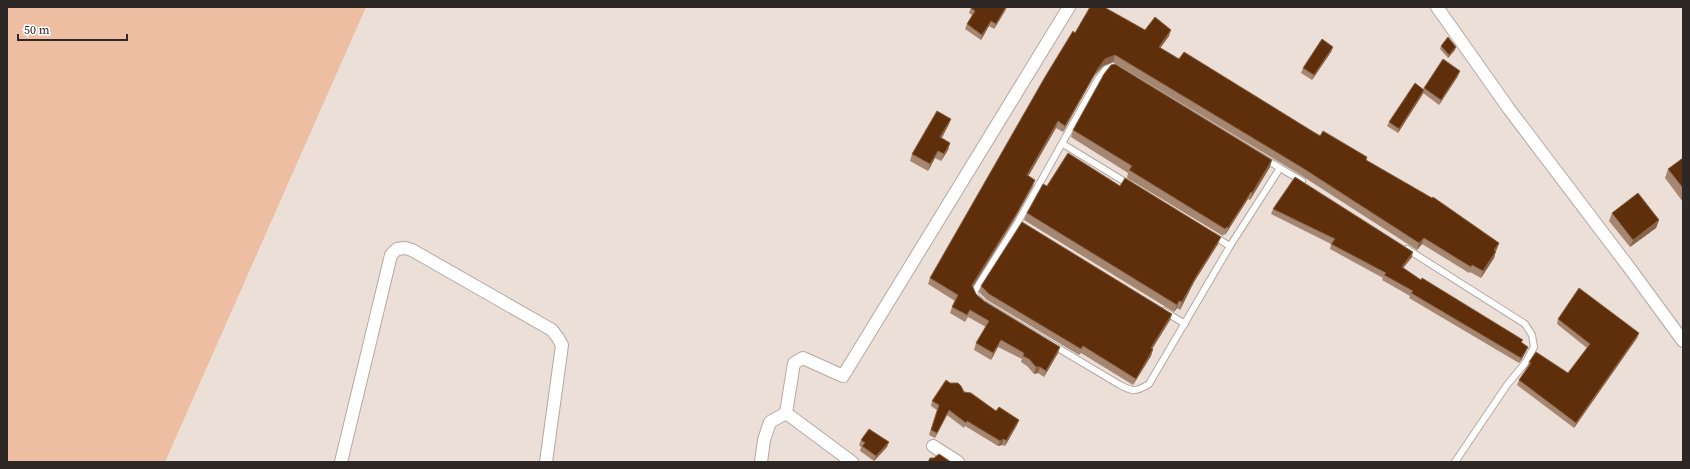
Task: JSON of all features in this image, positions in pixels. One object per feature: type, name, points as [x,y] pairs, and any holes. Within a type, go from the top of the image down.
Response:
[{"type":"street","points":[[786,413],[794,362],[803,358],[843,376],[1069,7]]},
{"type":"street","points":[[1437,7],[1509,109],[1683,341]]},
{"type":"street","points":[[341,462],[392,255],[397,249],[405,248],[412,250],[452,271],[552,330],[558,338],[562,346],[546,462]]},
{"type":"street","points":[[761,462],[764,440],[770,422],[786,413]]},
{"type":"street","points":[[786,413],[852,462]]},
{"type":"street","points":[[934,446],[958,462]]},
{"type":"lane","points":[[1280,168],[1230,246],[1149,384],[1139,391],[1130,390],[984,304],[977,298],[974,292],[1018,222],[1098,79],[1106,69],[1113,66],[1280,168],[1307,185]]},
{"type":"lane","points":[[1063,144],[1136,189]]},
{"type":"lane","points":[[1018,222],[1025,226]]},
{"type":"lane","points":[[1210,234],[1230,246]]},
{"type":"lane","points":[[1399,244],[1525,324],[1532,335],[1534,347],[1526,362],[1507,385],[1455,462]]},
{"type":"lane","points":[[1158,308],[1185,324]]},
{"type":"shaded area","points":[[7,7],[366,7],[165,462],[7,462]]},
{"type":"building","points":[[971,7],[1006,7],[996,24],[991,21],[982,35],[967,24],[975,11]]},
{"type":"building","points":[[1090,7],[1104,7],[1145,30],[1155,17],[1171,30],[1159,47],[1179,59],[1184,52],[1320,136],[1323,131],[1367,157],[1366,160],[1432,198],[1433,197],[1499,243],[1494,250],[1496,251],[1483,271],[1472,265],[1471,267],[1424,238],[1419,243],[1301,167],[1115,55],[1105,59],[1097,70],[1065,126],[1058,121],[1027,175],[1035,180],[1017,213],[972,285],[976,294],[984,301],[1060,347],[1046,371],[1040,367],[1036,367],[1029,359],[1023,356],[1024,353],[1001,340],[993,353],[976,343],[989,321],[970,310],[967,315],[952,307],[958,295],[930,278],[1045,77],[1073,31],[1075,33]]},
{"type":"building","points":[[1448,37],[1456,47],[1449,55],[1441,46]]},
{"type":"building","points":[[1322,39],[1333,47],[1314,75],[1303,68]]},
{"type":"building","points":[[1443,59],[1460,71],[1441,100],[1424,88]]},
{"type":"building","points":[[1115,64],[1272,160],[1228,228],[1227,227],[1225,229],[1129,170],[1132,166],[1073,130],[1104,74],[1111,65]]},
{"type":"building","points":[[1415,83],[1424,90],[1399,129],[1389,122]]},
{"type":"building","points":[[937,111],[951,119],[940,137],[950,143],[944,154],[938,151],[930,164],[912,154]]},
{"type":"building","points":[[1068,153],[1120,186],[1125,178],[1221,237],[1182,302],[1179,301],[1177,305],[1027,213],[1043,184],[1047,186]]},
{"type":"building","points":[[1683,158],[1683,188],[1668,169]]},
{"type":"building","points":[[1295,177],[1413,252],[1402,267],[1421,280],[1422,278],[1523,340],[1521,342],[1528,347],[1521,358],[1411,293],[1413,291],[1384,275],[1386,273],[1331,244],[1335,239],[1273,209]]},
{"type":"building","points":[[1638,193],[1659,220],[1633,240],[1612,213]]},
{"type":"building","points":[[1022,222],[1172,314],[1151,348],[1153,349],[1136,379],[1083,346],[1081,349],[989,294],[981,286]]},
{"type":"building","points":[[1579,288],[1639,333],[1576,423],[1519,380],[1531,363],[1529,362],[1536,352],[1568,373],[1590,344],[1558,319]]},
{"type":"building","points":[[946,380],[950,383],[958,383],[964,392],[971,393],[996,411],[999,407],[1019,420],[1006,441],[1004,439],[1000,441],[967,421],[966,423],[949,410],[937,433],[931,430],[939,405],[932,401]]},
{"type":"building","points":[[869,429],[889,442],[876,456],[862,446],[865,443],[861,440]]},
{"type":"building","points":[[939,454],[951,462],[928,462],[930,458],[934,458]]}]
